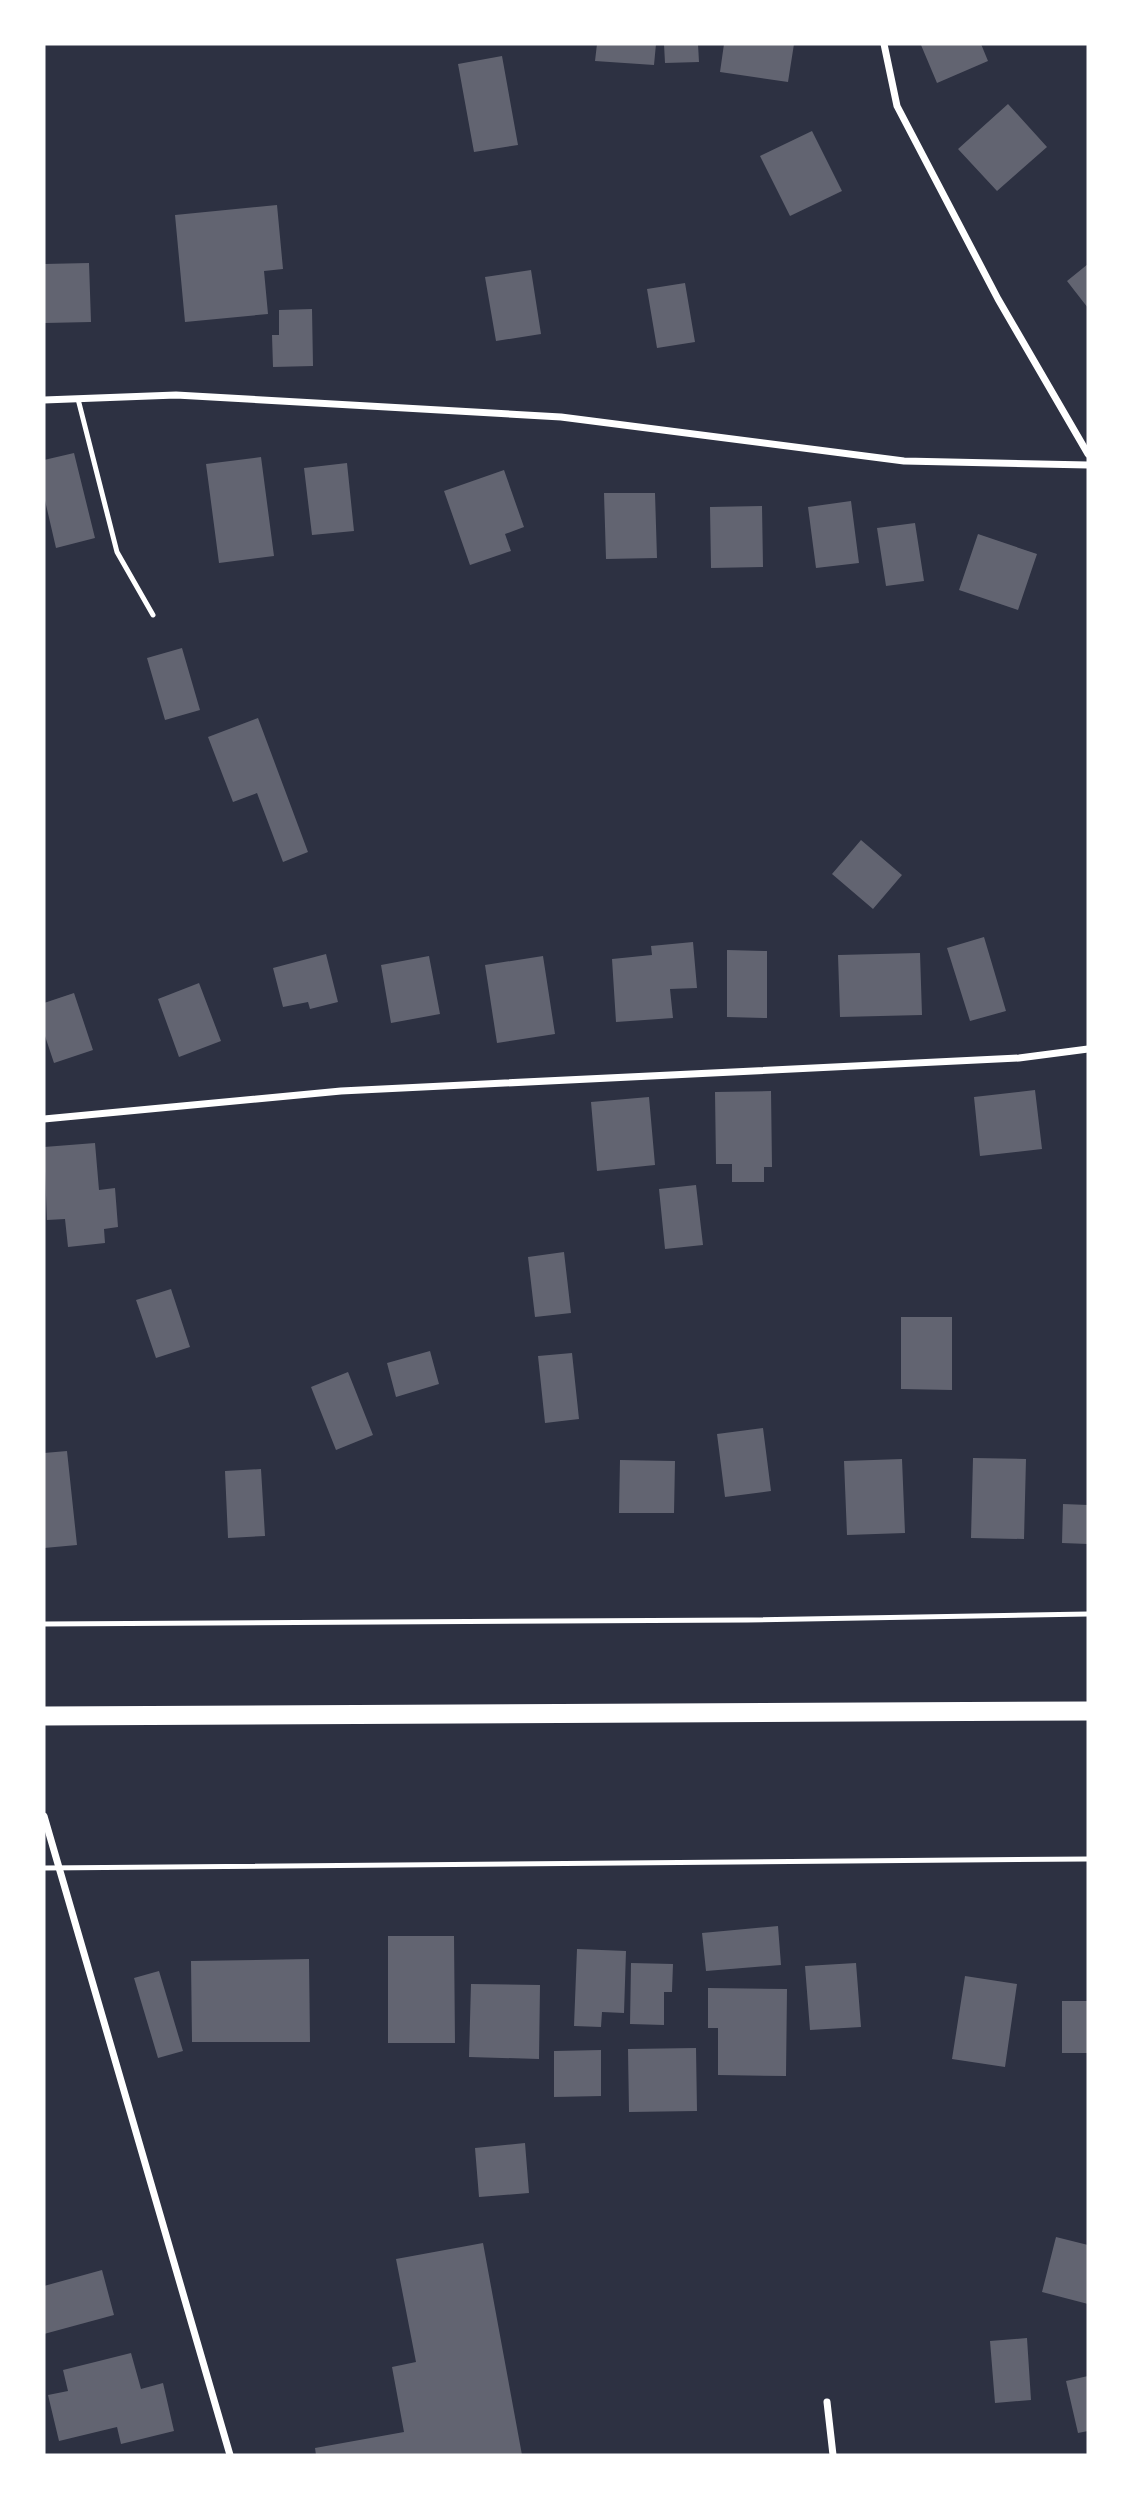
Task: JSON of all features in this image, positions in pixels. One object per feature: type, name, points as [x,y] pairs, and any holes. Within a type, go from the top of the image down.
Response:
[{"type":"highway","points":[[44,1716],[1088,1711]]},
{"type":"street","points":[[884,44],[897,106],[998,299],[1088,454]]},
{"type":"street","points":[[44,400],[176,395],[561,416],[904,461],[1088,464]]},
{"type":"street","points":[[44,1119],[341,1091],[1019,1058],[1088,1049]]},
{"type":"street","points":[[44,1816],[230,2455]]},
{"type":"street","points":[[827,2402],[833,2455]]},
{"type":"lane","points":[[78,398],[117,552],[153,615]]},
{"type":"lane","points":[[44,1625],[747,1620],[1088,1614]]},
{"type":"lane","points":[[44,1868],[1088,1859]]},
{"type":"building","points":[[597,44],[656,44],[654,65],[595,61]]},
{"type":"building","points":[[664,44],[698,44],[699,62],[665,63]]},
{"type":"building","points":[[724,44],[794,44],[788,82],[720,72]]},
{"type":"building","points":[[981,44],[988,61],[937,83],[921,45]]},
{"type":"building","points":[[502,56],[518,145],[474,152],[458,64]]},
{"type":"building","points":[[1008,104],[1047,147],[997,191],[958,149]]},
{"type":"building","points":[[812,131],[842,191],[790,216],[760,156]]},
{"type":"building","points":[[277,205],[283,269],[264,271],[268,314],[185,322],[175,215]]},
{"type":"building","points":[[89,263],[91,322],[45,323],[44,264]]},
{"type":"building","points":[[1088,264],[1088,308],[1067,281]]},
{"type":"building","points":[[531,270],[541,334],[496,341],[485,277]]},
{"type":"building","points":[[685,283],[695,342],[657,348],[647,289]]},
{"type":"building","points":[[312,309],[313,366],[273,367],[272,335],[279,335],[279,310]]},
{"type":"building","points":[[74,453],[95,538],[56,548],[44,496],[44,460]]},
{"type":"building","points":[[261,457],[274,556],[219,563],[206,464]]},
{"type":"building","points":[[347,463],[354,531],[312,535],[304,468]]},
{"type":"building","points":[[504,470],[524,527],[505,534],[511,551],[470,565],[444,491]]},
{"type":"building","points":[[604,493],[655,493],[657,558],[606,559]]},
{"type":"building","points":[[851,501],[859,563],[816,568],[808,507]]},
{"type":"building","points":[[762,506],[763,567],[711,568],[710,507]]},
{"type":"building","points":[[915,523],[924,581],[886,586],[877,528]]},
{"type":"building","points":[[978,534],[1037,554],[1018,610],[959,590]]},
{"type":"building","points":[[182,648],[200,710],[165,720],[147,658]]},
{"type":"building","points":[[258,718],[308,852],[283,862],[257,793],[233,802],[208,737]]},
{"type":"building","points":[[861,840],[902,875],[873,909],[832,874]]},
{"type":"building","points":[[984,937],[1006,1011],[970,1021],[947,948]]},
{"type":"building","points":[[693,942],[697,988],[670,989],[673,1018],[616,1022],[612,959],[652,955],[651,946]]},
{"type":"building","points":[[727,950],[767,951],[767,1018],[727,1017]]},
{"type":"building","points":[[920,953],[922,1015],[840,1017],[838,955]]},
{"type":"building","points":[[326,954],[338,1002],[310,1009],[308,1002],[283,1007],[273,968]]},
{"type":"building","points":[[429,956],[440,1014],[391,1023],[381,965]]},
{"type":"building","points":[[543,956],[555,1034],[497,1043],[485,965]]},
{"type":"building","points":[[199,983],[221,1041],[179,1057],[158,999]]},
{"type":"building","points":[[74,993],[93,1050],[54,1063],[44,1033],[44,1003]]},
{"type":"building","points":[[1035,1090],[1042,1149],[980,1156],[974,1097]]},
{"type":"building","points":[[771,1091],[772,1167],[764,1167],[764,1182],[732,1182],[732,1164],[716,1164],[715,1092]]},
{"type":"building","points":[[649,1097],[655,1165],[597,1171],[591,1102]]},
{"type":"building","points":[[95,1143],[99,1190],[115,1188],[118,1227],[104,1229],[105,1243],[68,1247],[65,1219],[47,1220],[44,1147]]},
{"type":"building","points":[[696,1185],[703,1245],[665,1249],[659,1189]]},
{"type":"building","points":[[564,1252],[571,1313],[535,1317],[528,1257]]},
{"type":"building","points":[[171,1289],[190,1347],[156,1358],[136,1300]]},
{"type":"building","points":[[901,1317],[952,1317],[952,1390],[901,1389]]},
{"type":"building","points":[[430,1351],[439,1384],[396,1397],[387,1363]]},
{"type":"building","points":[[572,1353],[579,1419],[545,1423],[538,1356]]},
{"type":"building","points":[[348,1372],[373,1435],[336,1450],[311,1387]]},
{"type":"building","points":[[763,1428],[771,1491],[725,1497],[717,1434]]},
{"type":"building","points":[[67,1451],[77,1545],[44,1548],[44,1453]]},
{"type":"building","points":[[973,1458],[1026,1459],[1024,1539],[971,1538]]},
{"type":"building","points":[[902,1459],[905,1533],[847,1535],[844,1461]]},
{"type":"building","points":[[620,1460],[675,1461],[674,1513],[619,1513]]},
{"type":"building","points":[[261,1469],[265,1536],[228,1538],[225,1471]]},
{"type":"building","points":[[1063,1504],[1088,1505],[1088,1544],[1062,1543]]},
{"type":"building","points":[[778,1926],[781,1965],[706,1971],[702,1933]]},
{"type":"building","points":[[388,1936],[454,1936],[455,2043],[388,2043]]},
{"type":"building","points":[[577,1949],[626,1951],[624,2013],[602,2012],[601,2027],[574,2026]]},
{"type":"building","points":[[309,1959],[310,2042],[192,2042],[191,1961]]},
{"type":"building","points":[[631,1963],[673,1964],[672,1992],[664,1992],[664,2025],[630,2024]]},
{"type":"building","points":[[856,1963],[861,2027],[810,2030],[805,1966]]},
{"type":"building","points":[[159,1971],[183,2051],[158,2058],[134,1978]]},
{"type":"building","points":[[965,1976],[1017,1984],[1005,2067],[952,2059]]},
{"type":"building","points":[[471,1984],[540,1985],[539,2059],[469,2057]]},
{"type":"building","points":[[708,1988],[787,1989],[786,2076],[718,2075],[718,2028],[708,2028]]},
{"type":"building","points":[[1062,2001],[1088,2001],[1088,2053],[1062,2053]]},
{"type":"building","points":[[696,2048],[697,2111],[629,2112],[628,2049]]},
{"type":"building","points":[[601,2050],[601,2096],[554,2097],[554,2051]]},
{"type":"building","points":[[525,2143],[529,2193],[479,2197],[475,2148]]},
{"type":"building","points":[[1056,2237],[1088,2245],[1088,2304],[1042,2292]]},
{"type":"building","points":[[483,2243],[522,2455],[316,2455],[315,2448],[404,2432],[392,2367],[416,2362],[396,2259]]},
{"type":"building","points":[[102,2270],[114,2315],[44,2334],[44,2286]]},
{"type":"building","points":[[1027,2338],[1031,2400],[995,2403],[990,2341]]},
{"type":"building","points":[[131,2353],[141,2389],[163,2383],[174,2431],[121,2444],[117,2427],[59,2441],[48,2395],[68,2391],[63,2370]]},
{"type":"building","points":[[1088,2376],[1088,2431],[1078,2433],[1066,2381]]}]
